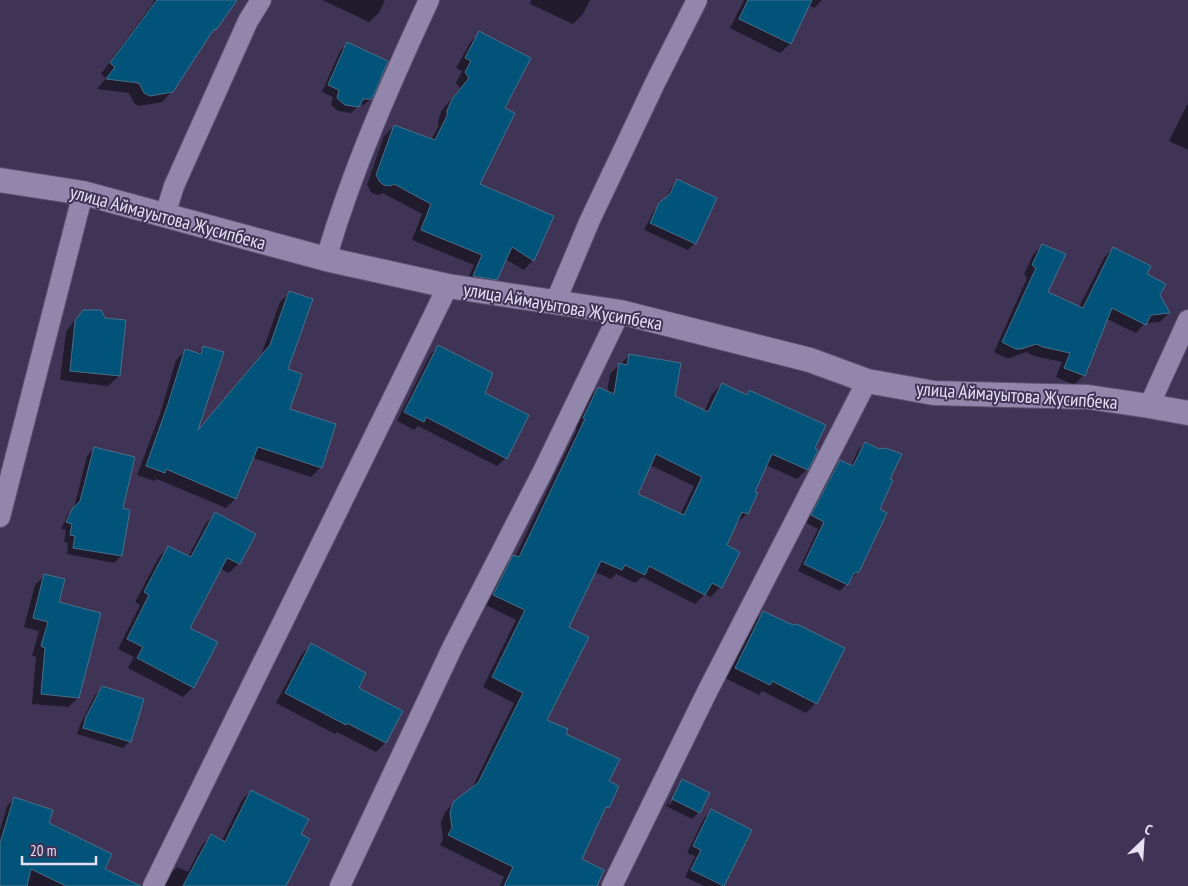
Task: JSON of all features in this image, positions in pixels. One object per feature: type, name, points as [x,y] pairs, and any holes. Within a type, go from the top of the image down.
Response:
[{"type":"street","points":[[165,214],[174,186],[248,21],[262,0]]},
{"type":"street","points":[[326,259],[339,215],[391,83],[429,0]]},
{"type":"street","points":[[555,303],[590,220],[697,0]]},
{"type":"street","name":"улица Аймауытова Жусипбека","points":[[0,180],[83,192],[326,259],[448,286],[620,312],[810,360],[866,381],[934,393],[1088,397],[1188,413]]},
{"type":"street","points":[[0,517],[83,192]]},
{"type":"street","points":[[153,886],[448,286]]},
{"type":"street","points":[[340,886],[453,646],[542,473],[620,312]]},
{"type":"street","points":[[1149,406],[1188,320]]},
{"type":"street","points":[[612,886],[866,381]]},
{"type":"building","points":[[157,0],[237,0],[216,30],[214,29],[173,92],[150,96],[144,93],[139,83],[106,79],[115,67],[110,63]]},
{"type":"building","points":[[748,0],[812,0],[791,44],[739,19]]},
{"type":"building","points":[[479,31],[531,58],[505,108],[515,113],[480,184],[554,216],[534,261],[512,247],[497,280],[473,276],[482,255],[421,230],[431,204],[394,184],[390,186],[384,185],[376,175],[394,125],[435,140],[447,116],[452,99],[469,78],[465,72],[471,61],[465,58]]},
{"type":"building","points":[[347,42],[388,61],[372,99],[363,99],[359,107],[345,105],[337,98],[339,90],[328,85]]},
{"type":"building","points":[[677,179],[717,198],[696,244],[650,223],[659,203],[670,194]]},
{"type":"building","points":[[1042,244],[1066,254],[1048,292],[1083,308],[1113,247],[1151,266],[1147,274],[1166,284],[1160,295],[1170,313],[1151,315],[1146,325],[1112,308],[1085,376],[1064,368],[1070,353],[1036,344],[1016,349],[1002,342],[1036,268],[1032,265]]},
{"type":"building","points":[[289,291],[313,299],[288,369],[302,374],[290,409],[336,424],[322,468],[258,447],[236,499],[166,469],[165,473],[146,466],[185,349],[201,354],[203,346],[224,352],[198,430],[270,345]]},
{"type":"building","points":[[83,310],[101,310],[105,318],[126,320],[120,376],[70,371],[75,321]]},
{"type":"building","points":[[438,345],[493,373],[485,393],[529,415],[507,459],[426,417],[424,422],[404,412]]},
{"type":"building","points":[[629,354],[681,363],[675,396],[708,412],[722,383],[747,395],[749,390],[826,425],[815,448],[818,450],[808,470],[772,454],[755,492],[758,493],[748,514],[742,512],[727,545],[740,552],[722,588],[712,583],[705,595],[649,566],[645,575],[625,565],[622,570],[601,561],[569,627],[589,637],[547,720],[568,729],[566,734],[620,759],[609,781],[619,786],[609,808],[606,807],[582,859],[604,870],[597,886],[504,886],[513,867],[448,835],[452,828],[450,812],[454,801],[478,783],[523,693],[492,677],[525,610],[493,595],[513,555],[519,557],[585,419],[583,418],[598,387],[614,394],[619,363],[627,365]],"holes":[[[656,454],[702,477],[684,515],[638,494]]]},
{"type":"building","points":[[865,442],[879,449],[885,448],[902,454],[890,479],[893,480],[880,509],[887,513],[859,572],[854,573],[848,585],[804,564],[824,522],[811,515],[840,460],[853,466]]},
{"type":"building","points":[[94,447],[135,457],[123,508],[130,510],[122,556],[73,548],[75,536],[70,535],[72,524],[66,522],[73,508],[80,501]]},
{"type":"building","points":[[215,512],[256,534],[240,564],[227,558],[190,628],[218,642],[194,688],[137,658],[143,647],[127,639],[149,595],[144,592],[168,546],[191,557]]},
{"type":"building","points":[[44,574],[65,579],[59,602],[101,613],[79,698],[41,694],[45,648],[41,646],[48,622],[33,618]]},
{"type":"building","points":[[763,611],[793,625],[797,624],[845,648],[817,704],[772,681],[770,685],[735,668]]},
{"type":"building","points":[[311,643],[366,673],[359,688],[403,711],[386,743],[347,723],[346,725],[285,693]]},
{"type":"building","points":[[102,686],[144,699],[131,742],[83,728],[86,717]]},
{"type":"building","points":[[682,779],[710,793],[700,813],[672,799]]},
{"type":"building","points":[[251,790],[309,819],[301,834],[310,839],[286,886],[183,886],[211,834],[225,842]]},
{"type":"building","points":[[14,797],[53,810],[49,823],[112,854],[105,869],[141,886],[66,886],[31,869],[27,886],[0,886],[0,843]]},
{"type":"building","points":[[711,809],[752,830],[724,886],[691,870],[701,850],[693,846]]}]
